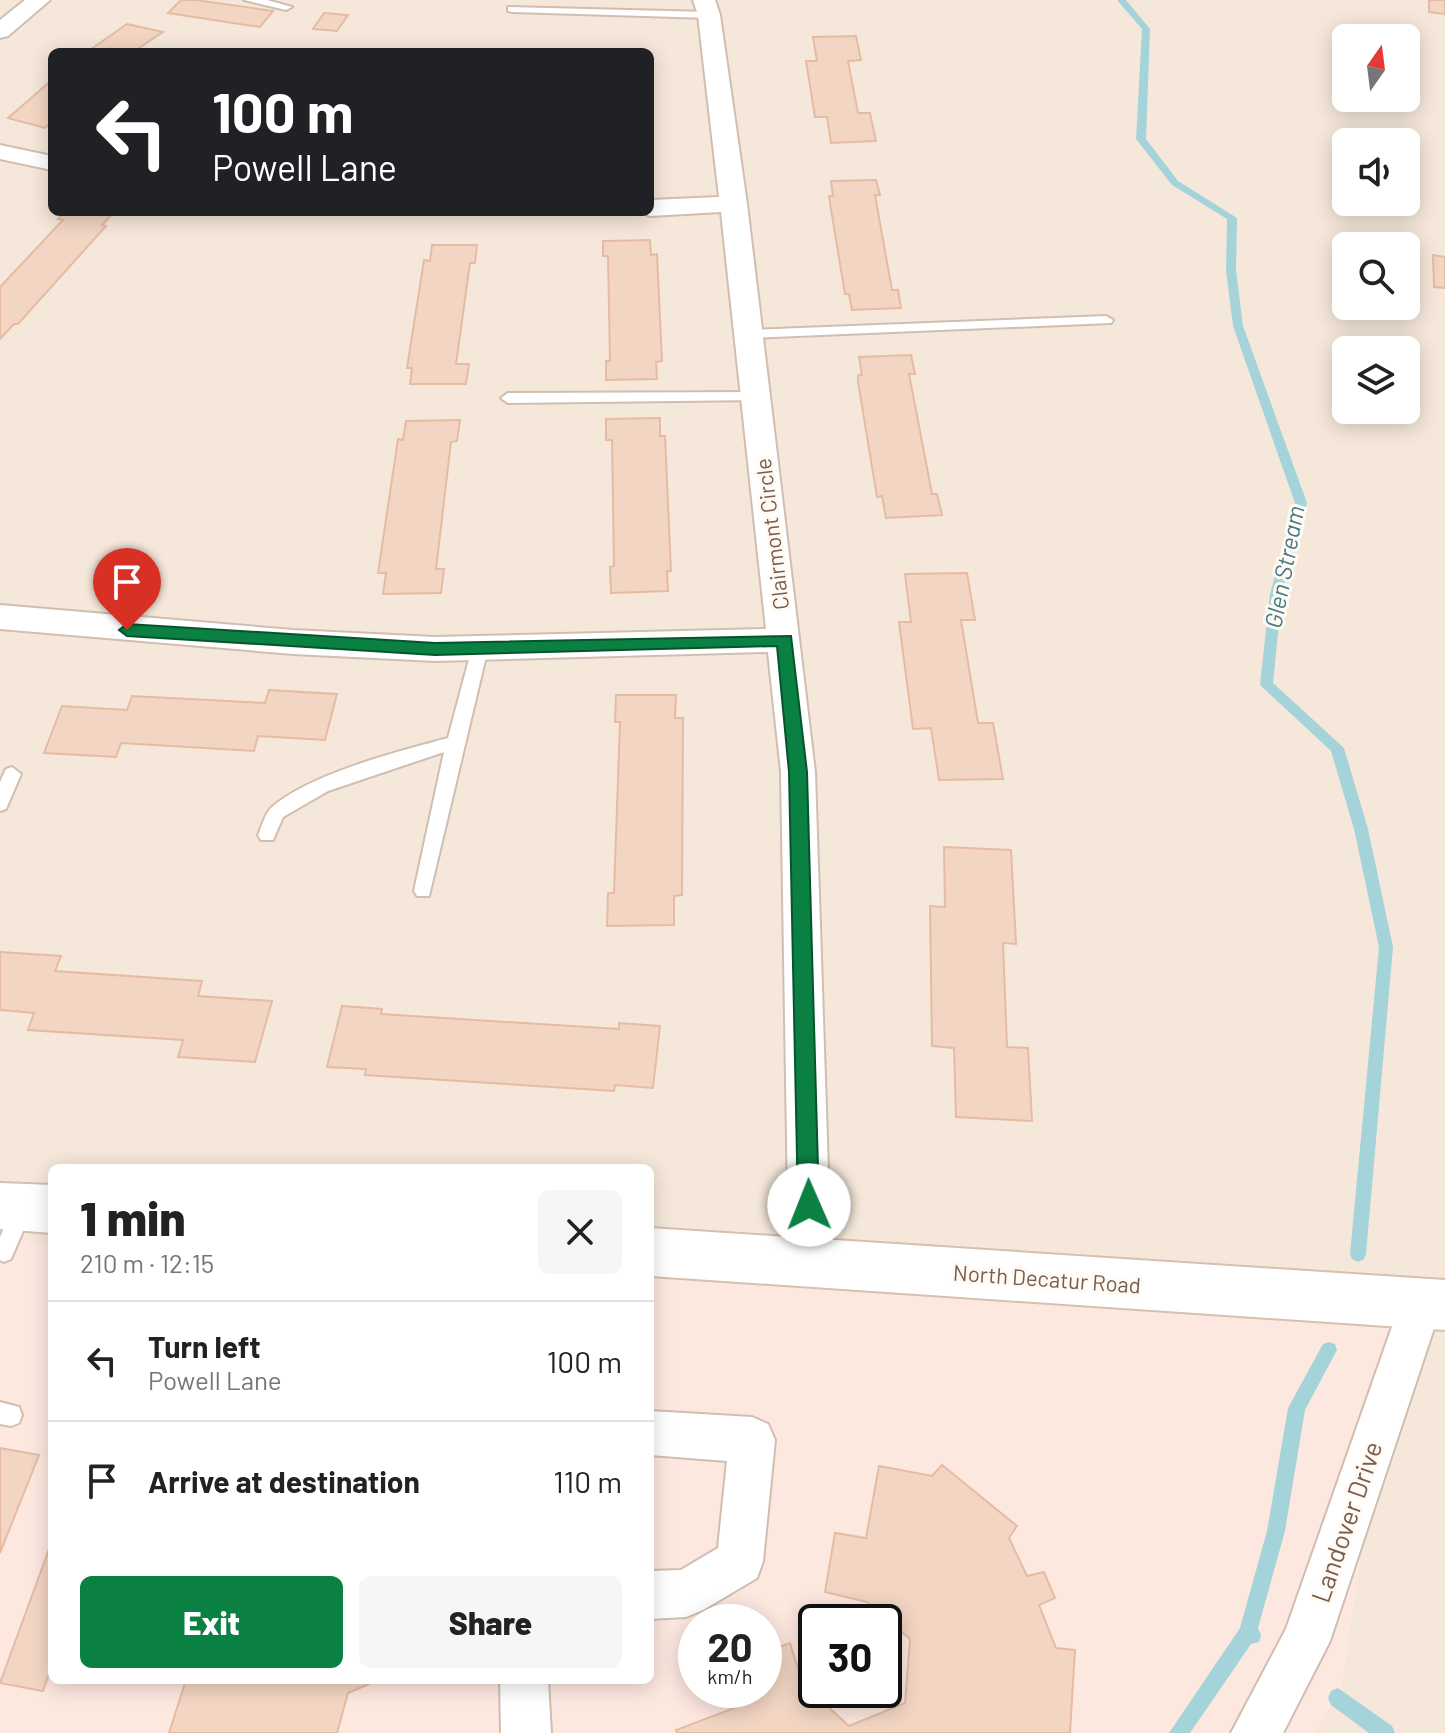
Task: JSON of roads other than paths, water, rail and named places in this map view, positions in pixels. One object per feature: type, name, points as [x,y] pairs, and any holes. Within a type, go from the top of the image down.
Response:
[{"type":"main road","name":"North Decatur Road","points":[[654,1252],[1433,1304]]},
{"type":"street","points":[[0,31],[39,0]]},
{"type":"street","name":"Clairmont Circle","points":[[706,8],[734,204],[798,772],[810,1263]]},
{"type":"street","points":[[0,152],[48,162]]},
{"type":"street","points":[[654,208],[734,204]]},
{"type":"street","points":[[0,617],[293,642],[480,648],[785,640]]},
{"type":"street","name":"Landover Drive","points":[[1256,1733],[1306,1641],[1433,1304]]},
{"type":"street","points":[[654,1433],[752,1440],[740,1561],[686,1593],[654,1595]]},
{"type":"street","points":[[524,1684],[526,1733]]},
{"type":"lane","points":[[250,0],[286,7]]},
{"type":"lane","points":[[512,9],[706,8]]},
{"type":"lane","points":[[749,334],[1106,320]]},
{"type":"lane","points":[[508,398],[757,397]]},
{"type":"lane","points":[[423,891],[455,743],[480,648]]},
{"type":"lane","points":[[267,835],[276,813],[322,786],[455,743]]},
{"type":"lane","points":[[0,804],[12,774]]},
{"type":"waterway","name":"Glen Stream","points":[[1121,0],[1146,29],[1141,139],[1175,183],[1232,218],[1231,270],[1238,326],[1301,503],[1276,594],[1266,685],[1337,748],[1361,829],[1386,947],[1358,1254]]},
{"type":"waterway","points":[[1248,1632],[1276,1531],[1297,1408],[1329,1350]]},
{"type":"waterway","points":[[1179,1733],[1248,1632]]},
{"type":"waterway","points":[[1248,1632],[1252,1635]]},
{"type":"waterway","points":[[1338,1698],[1385,1733]]}]
